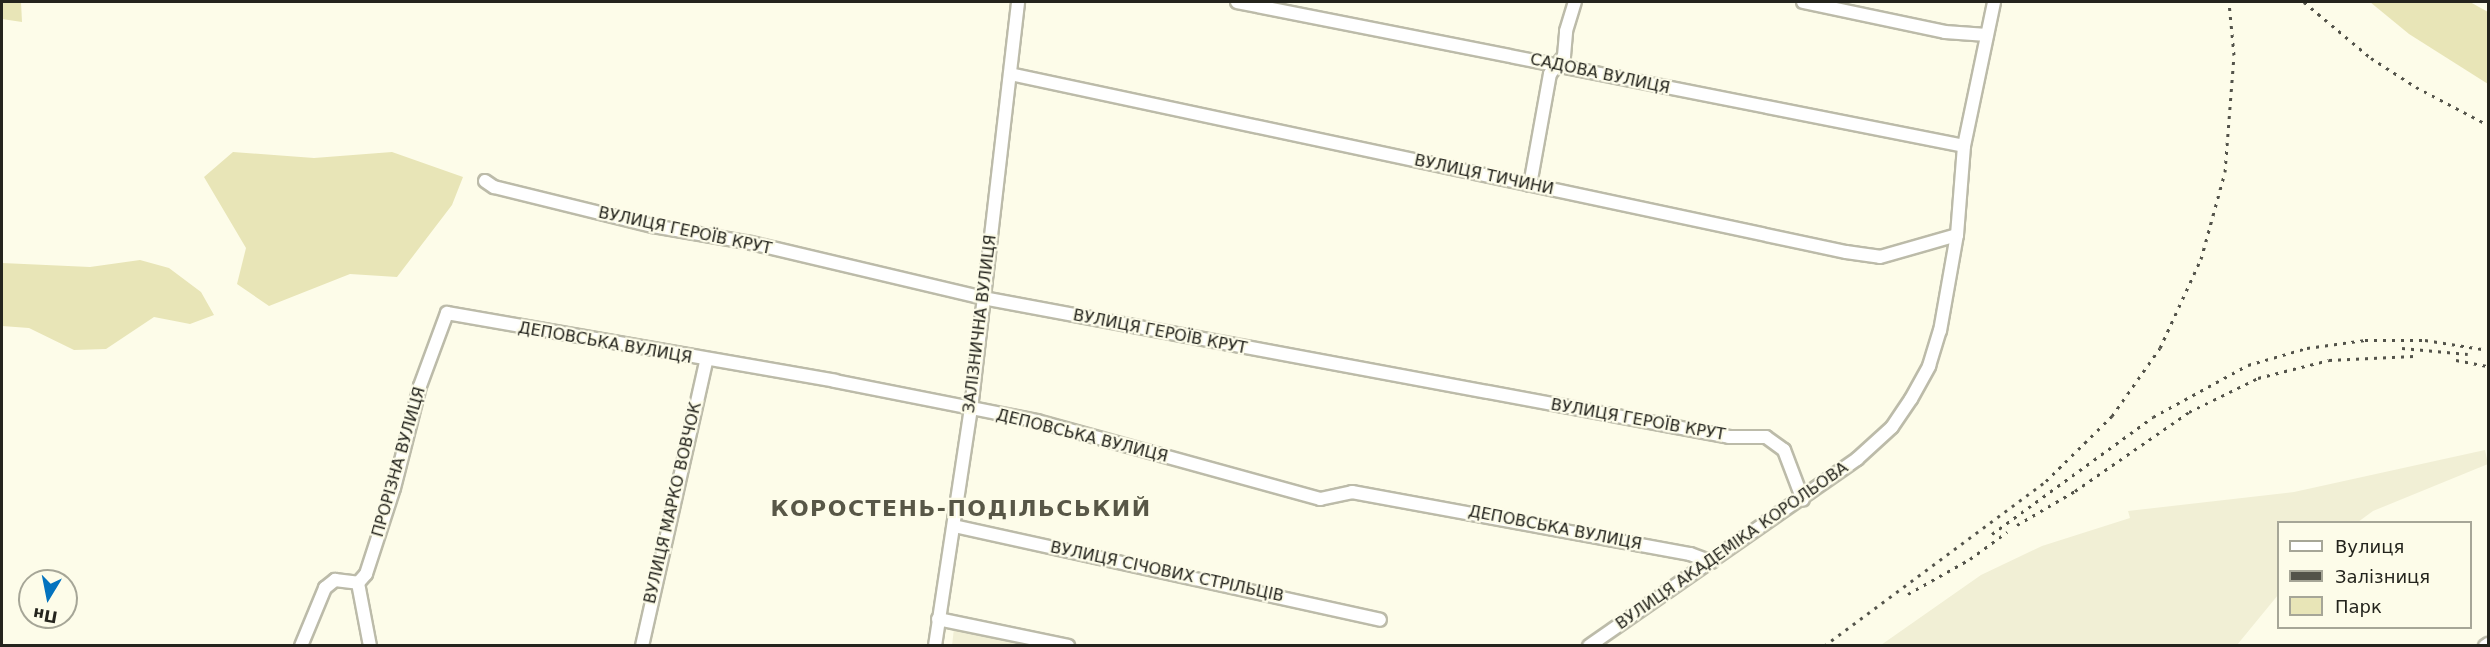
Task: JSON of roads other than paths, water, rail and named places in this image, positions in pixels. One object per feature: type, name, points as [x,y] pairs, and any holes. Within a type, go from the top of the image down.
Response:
[{"type":"street","name":"ЗАЛІЗНИЧНА ВУЛИЦЯ","points":[[935,645],[971,409],[1018,2]]},
{"type":"street","name":"САДОВА ВУЛИЦЯ","points":[[1237,2],[1964,146]]},
{"type":"street","points":[[1530,185],[1550,74],[1560,65],[1575,2]]},
{"type":"street","points":[[1803,2],[1946,32],[1987,35]]},
{"type":"street","name":"ВУЛИЦЯ АКАДЕМІКА КОРОЛЬОВА","points":[[1589,645],[1803,500],[1866,451],[1892,427],[1911,399],[1929,366],[1940,331],[1957,235],[1964,146],[1994,2]]},
{"type":"street","name":"ВУЛИЦЯ ТИЧИНИ","points":[[1010,74],[1530,185],[1880,256],[1957,235]]},
{"type":"street","name":"ВУЛИЦЯ ГЕРОЇВ КРУТ","points":[[485,181],[494,187],[653,226],[751,243],[983,298],[1730,437],[1766,437],[1784,450],[1803,500]]},
{"type":"street","name":"ДЕПОВСЬКА ВУЛИЦЯ","points":[[447,313],[1037,421],[1320,500],[1352,492],[1609,538],[1690,554],[1712,562]]},
{"type":"street","name":"ПРОРІЗНА ВУЛИЦЯ","points":[[358,584],[366,574],[394,488],[420,386],[447,313]]},
{"type":"street","name":"ВУЛИЦЯ МАРКО ВОВЧОК","points":[[642,645],[706,361]]},
{"type":"street","name":"ВУЛИЦЯ СІЧОВИХ СТРІЛЬЦІВ","points":[[954,526],[1380,620]]},
{"type":"street","points":[[301,645],[325,588],[335,580],[358,584],[370,645]]},
{"type":"street","points":[[938,618],[1068,645]]},
{"type":"railway","points":[[1824,646],[2046,481],[2112,416],[2160,348],[2201,259],[2225,172],[2234,55],[2229,2]]},
{"type":"railway","points":[[2304,2],[2371,58],[2416,87],[2488,125]]},
{"type":"railway","points":[[1992,534],[2153,417],[2248,365],[2307,348],[2365,340],[2425,340],[2488,350]]},
{"type":"railway","points":[[2402,348],[2468,354]]},
{"type":"railway","points":[[2017,525],[2075,491],[2189,412],[2258,378],[2329,360],[2414,356]]},
{"type":"railway","points":[[2456,360],[2488,366]]},
{"type":"railway","points":[[1908,594],[1970,559],[2007,532]]},
{"type":"district","name":"КОРОСТЕНЬ-ПОДІЛЬСЬКИЙ","points":[[961,509]]}]
